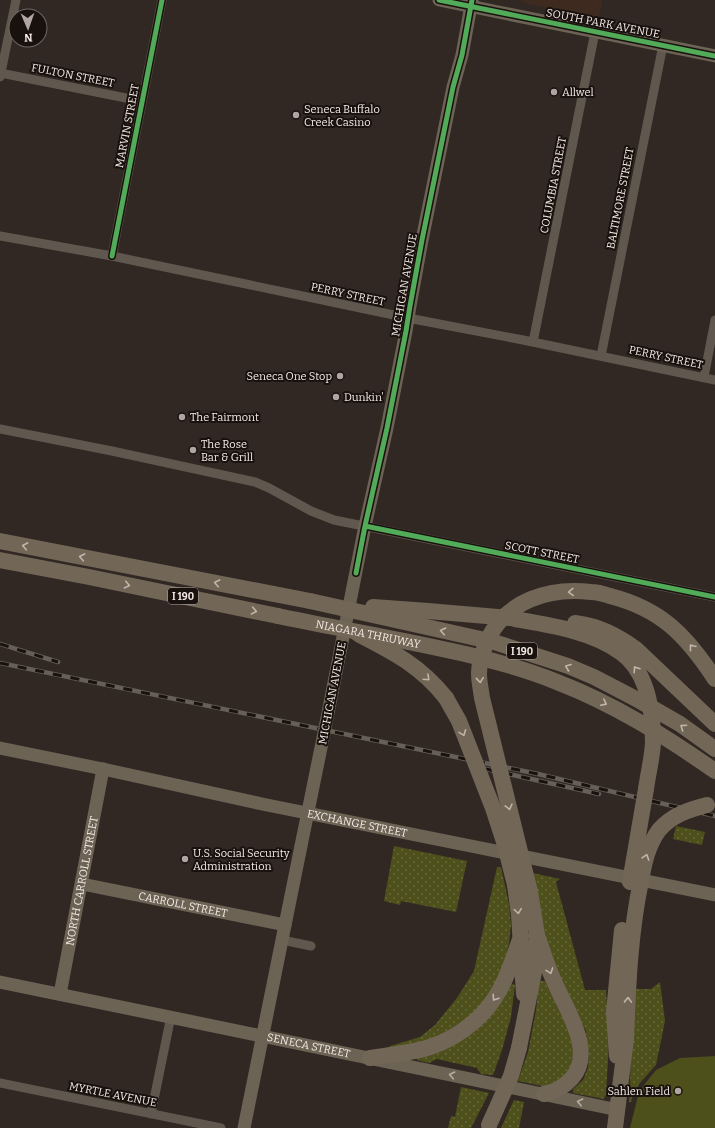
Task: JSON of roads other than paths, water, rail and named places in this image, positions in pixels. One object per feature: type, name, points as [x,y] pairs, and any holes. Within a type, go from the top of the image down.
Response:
[{"type":"highway","name":"NIAGARA THRUWAY","points":[[0,541],[310,601],[494,642],[568,666],[594,677],[680,724],[715,749]]},
{"type":"highway","name":"NIAGARA THRUWAY","points":[[0,560],[462,653],[510,666],[557,682],[596,699],[634,719],[674,743],[715,771]]},
{"type":"highway","points":[[370,1058],[430,1047],[456,1036],[472,1024],[487,1009],[496,996],[529,936],[530,892],[479,681],[483,650],[490,634],[503,616],[513,608],[527,601],[546,594],[567,591],[592,592],[626,600],[645,608],[675,629],[690,643],[715,679]]},
{"type":"highway","points":[[310,601],[562,622],[582,624],[598,628],[622,639],[636,649],[715,724]]},
{"type":"highway","points":[[515,619],[564,629],[585,635],[604,643],[620,652],[630,662],[638,672],[646,692],[652,729],[652,756],[623,921],[619,948],[614,1012],[620,1088]]},
{"type":"highway","points":[[352,631],[406,660],[435,685],[446,698],[459,721],[493,808],[505,845],[529,936],[535,966],[520,1048],[511,1076],[489,1127]]},
{"type":"highway","points":[[615,1128],[626,1039],[629,976],[634,922],[644,863],[651,844],[660,830],[672,818],[687,810],[707,805],[715,806]]},
{"type":"highway","points":[[529,936],[553,980],[576,1029],[580,1038],[582,1050],[581,1059],[575,1075],[561,1089],[544,1094]]},
{"type":"street","points":[[0,75],[16,0]]},
{"type":"street","name":"MARVIN STREET","points":[[112,256],[162,0]]},
{"type":"street","name":"SOUTH PARK AVENUE","points":[[439,0],[472,3],[595,32],[715,56]]},
{"type":"street","name":"MICHIGAN AVENUE","points":[[244,1128],[365,526],[387,428],[436,172],[472,3]]},
{"type":"street","name":"COLUMBIA STREET","points":[[533,342],[595,32]]},
{"type":"street","name":"BALTIMORE STREET","points":[[601,356],[663,45]]},
{"type":"street","name":"FULTON STREET","points":[[0,75],[141,102]]},
{"type":"street","name":"PERRY STREET","points":[[0,236],[112,256],[715,380]]},
{"type":"street","points":[[704,378],[715,320]]},
{"type":"street","name":"SCOTT STREET","points":[[0,429],[112,451],[255,482],[311,511],[334,520],[715,597]]},
{"type":"street","name":"EXCHANGE STREET","points":[[0,748],[262,804],[715,895]]},
{"type":"street","name":"NORTH CARROLL STREET","points":[[60,994],[103,769]]},
{"type":"street","name":"CARROLL STREET","points":[[82,884],[285,925]]},
{"type":"street","points":[[282,940],[311,946]]},
{"type":"street","name":"SENECA STREET","points":[[0,982],[262,1034],[618,1110]]},
{"type":"street","points":[[151,1114],[171,1016]]},
{"type":"street","name":"MYRTLE AVENUE","points":[[0,1084],[221,1128]]},
{"type":"railway","points":[[0,644],[58,662]]},
{"type":"railway","points":[[0,663],[538,774],[715,816]]},
{"type":"railway","points":[[486,769],[599,794]]},
{"type":"place","name":"Allwel","points":[[554,92]]},
{"type":"place","name":"Seneca Buffalo Creek Casino","points":[[296,115]]},
{"type":"place","name":"Seneca One Stop","points":[[340,376]]},
{"type":"place","name":"Dunkin'","points":[[336,397]]},
{"type":"place","name":"The Fairmont","points":[[182,417]]},
{"type":"place","name":"The Rose Bar & Grill","points":[[193,450]]},
{"type":"place","name":"U.S. Social Security Administration","points":[[185,859]]},
{"type":"place","name":"Sahlen Field","points":[[678,1091]]}]
